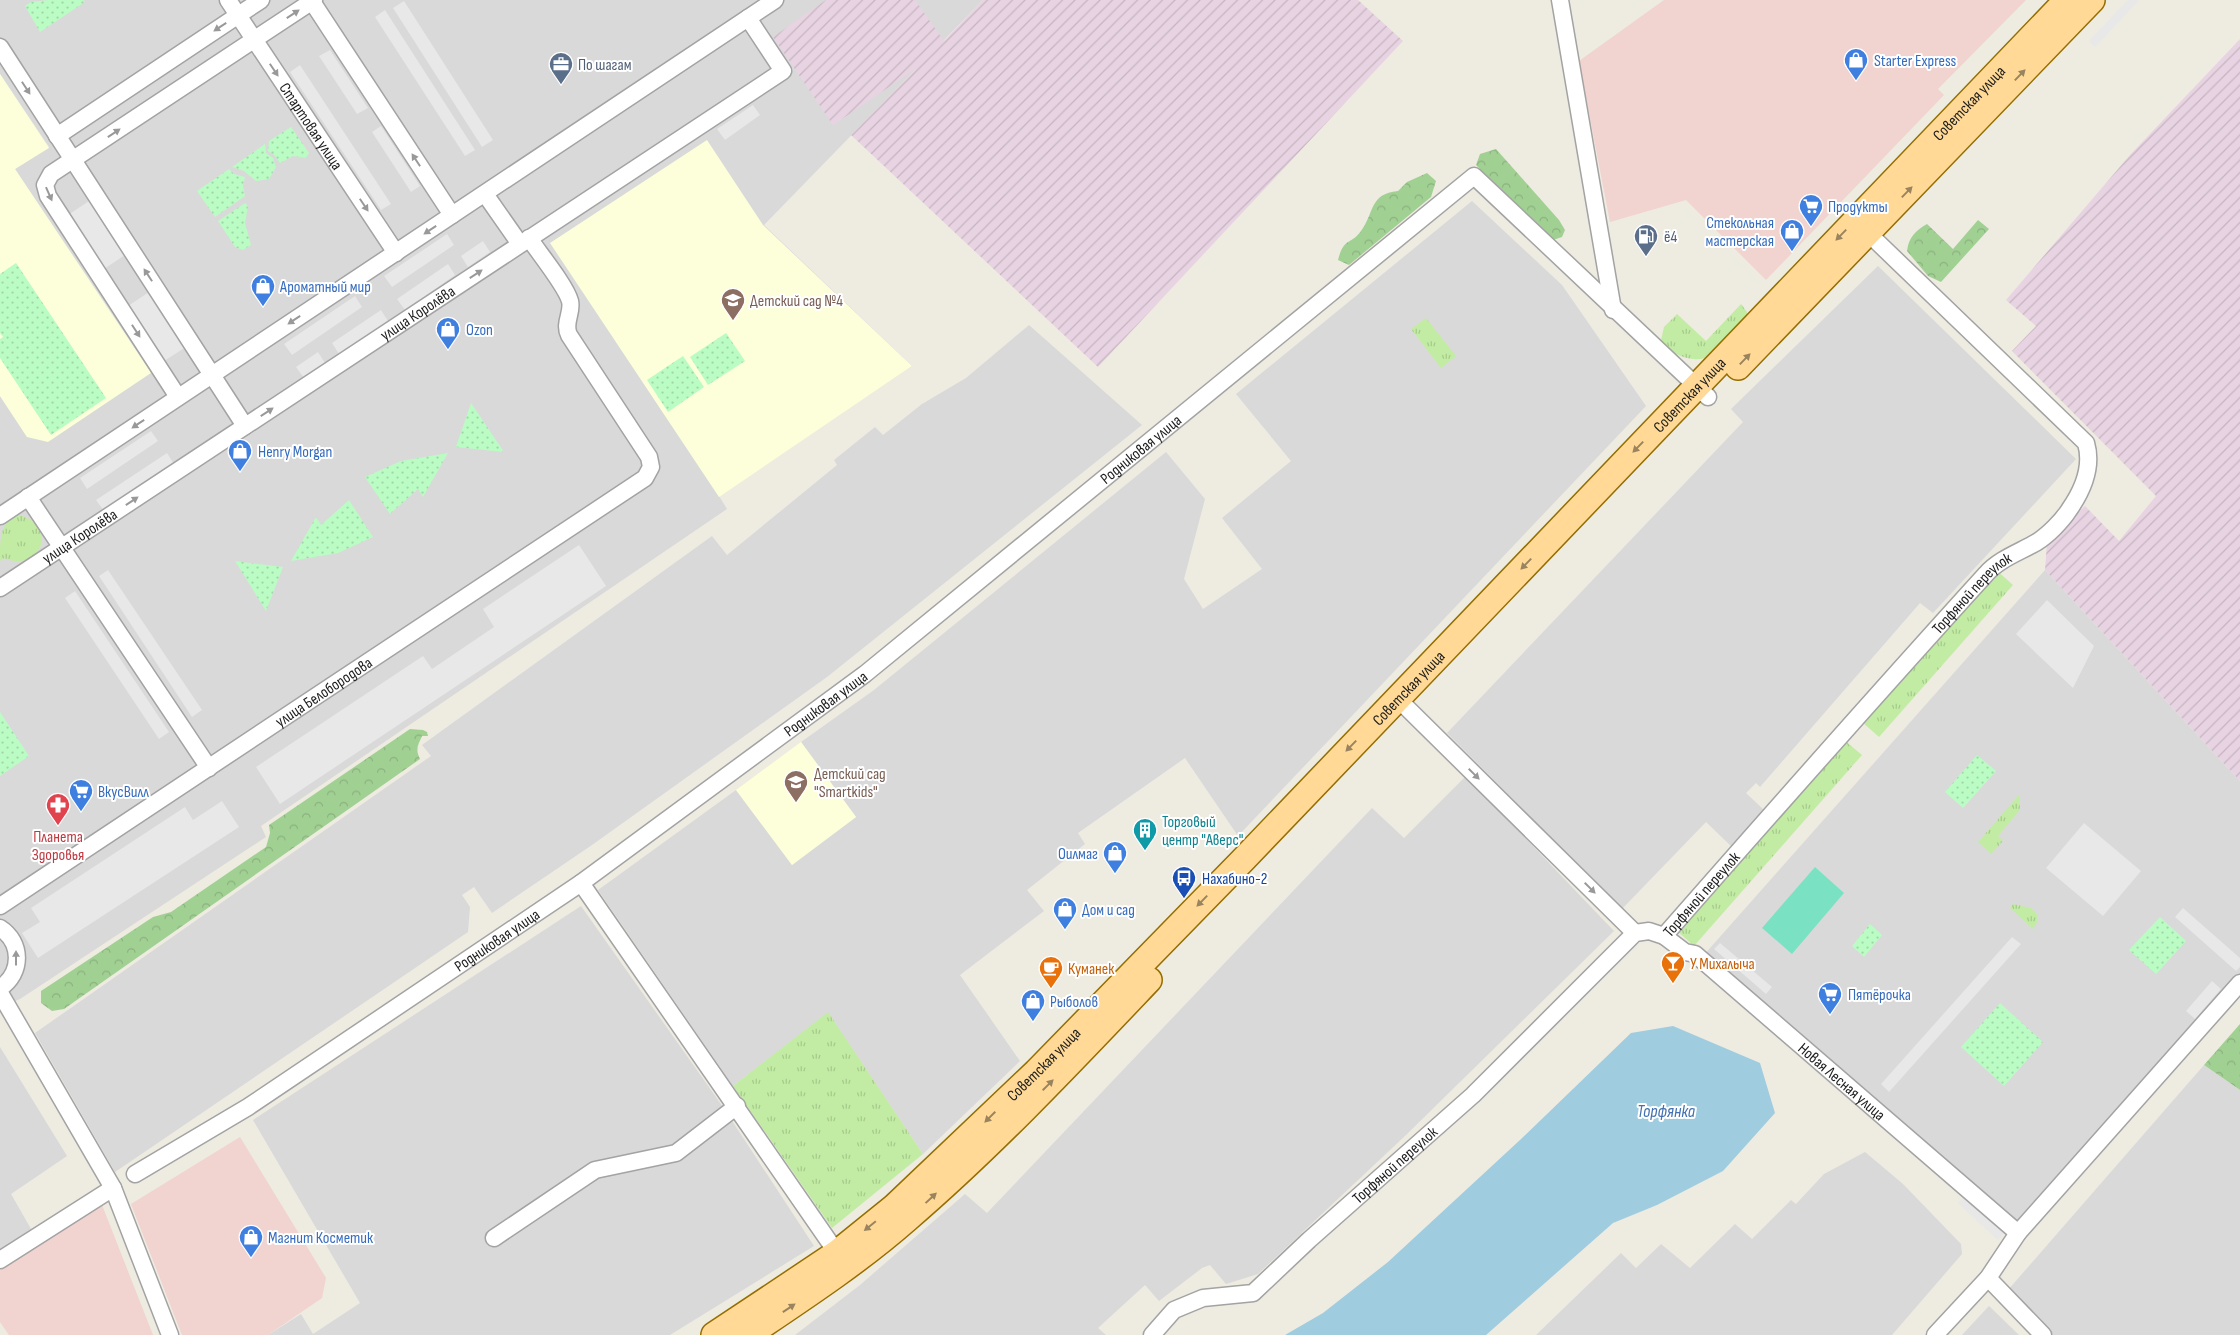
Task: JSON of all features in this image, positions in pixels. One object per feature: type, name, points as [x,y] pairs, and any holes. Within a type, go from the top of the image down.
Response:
[{"type":"main road","name":"Советская улица","points":[[748,1335],[847,1268],[907,1220],[975,1157],[1061,1072],[1403,704],[1702,392],[2067,0]]},
{"type":"main road","name":"Советская улица","points":[[1702,392],[1868,233],[2092,0]]},
{"type":"main road","name":"Советская улица","points":[[714,1335],[837,1253],[894,1207],[1030,1078],[1403,704]]},
{"type":"street","name":"Стартовая улица","points":[[228,0],[396,253]]},
{"type":"street","points":[[57,136],[261,0]]},
{"type":"street","points":[[0,516],[775,0]]},
{"type":"street","points":[[1560,0],[1613,310],[1702,392]]},
{"type":"street","points":[[178,397],[48,196],[45,184],[51,174],[312,1],[452,216]]},
{"type":"street","name":"улица Королёва","points":[[0,588],[783,71],[748,18]]},
{"type":"street","points":[[0,47],[245,426]]},
{"type":"street","name":"Родниковая улица","points":[[135,1174],[248,1107],[581,883],[865,674],[1474,176],[1613,310]]},
{"type":"street","points":[[485,194],[525,242]]},
{"type":"street","name":"Торфяной переулок","points":[[1152,1335],[1174,1310],[1203,1298],[1253,1293],[1309,1240],[1473,1095],[1635,933],[1649,931],[1664,936],[1847,727],[1992,567],[2040,540],[2069,511],[2083,488],[2089,464],[2090,457],[2086,443],[1868,233]]},
{"type":"street","name":"улица Белобородова","points":[[0,906],[645,478],[651,467],[650,457],[569,335],[566,328],[570,311],[568,297],[525,242]]},
{"type":"street","points":[[28,497],[209,768]]},
{"type":"street","points":[[1403,704],[1635,933]]},
{"type":"street","points":[[581,883],[837,1253]]},
{"type":"street","points":[[0,928],[14,942],[17,960],[11,977],[0,988]]},
{"type":"street","name":"Новая Лесная улица","points":[[1664,936],[1685,952],[1695,954],[2018,1233]]},
{"type":"street","points":[[1935,1335],[1988,1278],[2018,1233],[2240,983]]},
{"type":"street","points":[[0,993],[113,1188],[125,1214],[170,1335]]},
{"type":"street","points":[[494,1238],[595,1170],[676,1152],[737,1106]]},
{"type":"street","points":[[0,1260],[113,1188]]},
{"type":"street","points":[[1988,1278],[2043,1335]]},
{"type":"shaded area","points":[[0,0],[983,0],[764,225],[912,366],[719,496],[727,509],[261,826],[266,837],[20,999],[0,1008],[0,396],[27,437],[151,372],[15,169],[49,147],[0,74]]},
{"type":"shaded area","points":[[826,0],[915,0],[944,41],[983,0],[1358,0],[1403,41],[1098,367],[851,135],[917,68],[833,125],[773,37]]},
{"type":"shaded area","points":[[1664,0],[2026,0],[1938,89],[1944,95],[1766,280],[1686,200],[1610,222],[1579,61]]},
{"type":"shaded area","points":[[2128,0],[2139,0],[2095,47],[2089,41]]},
{"type":"shaded area","points":[[404,1],[493,140],[482,147],[393,8]]},
{"type":"shaded area","points":[[385,10],[475,150],[465,156],[375,17]]},
{"type":"shaded area","points":[[2240,39],[2240,781],[2045,570],[2047,543],[2085,506],[2119,541],[2156,496],[2012,351],[2036,326],[2006,300],[2130,155]]},
{"type":"shaded area","points":[[330,50],[368,108],[357,114],[319,56]]},
{"type":"shaded area","points":[[300,65],[391,204],[381,210],[290,72]]},
{"type":"shaded area","points":[[0,74],[49,148],[15,169],[151,373],[48,442],[27,437],[0,396]]},
{"type":"shaded area","points":[[753,105],[760,115],[725,140],[717,129]]},
{"type":"shaded area","points":[[381,126],[420,186],[411,192],[372,132]]},
{"type":"shaded area","name":"Детский сад №4","points":[[707,140],[763,225],[912,366],[719,497],[550,243]]},
{"type":"shaded area","points":[[89,201],[125,255],[104,269],[68,215]]},
{"type":"shaded area","points":[[1472,201],[1562,285],[1646,406],[1238,836],[1185,758],[1078,833],[1085,844],[1027,890],[1044,911],[960,975],[1020,1061],[923,1154],[828,1013],[733,1086],[598,890],[736,790],[792,865],[856,817],[801,742],[874,690],[1166,452],[1205,499],[1184,579],[1203,609],[1262,569],[1222,518],[1291,461],[1236,394]]},
{"type":"shaded area","points":[[447,234],[454,245],[392,287],[384,276]]},
{"type":"shaded area","points":[[483,241],[490,252],[468,267],[461,256]]},
{"type":"shaded area","points":[[448,264],[455,275],[405,310],[397,299]]},
{"type":"shaded area","points":[[1878,266],[2076,459],[1933,613],[1920,603],[1760,787],[1756,783],[1746,793],[1764,810],[1732,847],[1706,822],[1622,909],[1447,733],[1743,422],[1731,409]]},
{"type":"shaded area","points":[[149,292],[186,347],[164,361],[128,306]]},
{"type":"shaded area","points":[[355,296],[362,307],[292,355],[284,344]]},
{"type":"shaded area","points":[[381,310],[388,321],[339,354],[332,343]]},
{"type":"shaded area","points":[[1029,325],[1142,425],[827,677],[592,845],[492,913],[474,887],[462,895],[470,907],[468,932],[115,1172],[35,1033],[431,756],[422,745],[712,536],[727,555],[837,465],[834,460],[875,427],[883,435],[922,404],[966,378]]},
{"type":"shaded area","points":[[318,352],[325,363],[304,378],[296,367]]},
{"type":"shaded area","points":[[151,431],[158,441],[87,489],[80,478]]},
{"type":"shaded area","points":[[167,453],[174,464],[104,511],[96,500]]},
{"type":"shaded area","points":[[579,545],[606,586],[280,804],[256,767],[423,656],[432,669],[494,627],[483,609]]},
{"type":"shaded area","points":[[108,570],[202,710],[192,717],[99,576]]},
{"type":"shaded area","points":[[2045,570],[2240,781],[2240,977],[2018,1227],[1703,956]]},
{"type":"shaded area","points":[[75,591],[169,732],[159,739],[65,598]]},
{"type":"shaded area","points":[[2047,600],[2094,646],[2073,688],[2016,634]]},
{"type":"shaded area","name":"Детский сад \"Smartkids\"","points":[[801,742],[856,817],[792,865],[736,790]]},
{"type":"shaded area","points":[[1466,776],[1614,931],[1406,1135],[1258,1274],[1226,1284],[1210,1265],[1202,1268],[1159,1301],[1145,1285],[1098,1328],[1106,1335],[795,1335],[860,1285],[965,1194],[987,1213],[1372,808],[1404,838]]},
{"type":"shaded area","points":[[222,801],[239,827],[38,958],[22,933],[40,922],[31,908],[185,807],[193,820]]},
{"type":"shaded area","points":[[2084,823],[2141,871],[2103,916],[2046,868]]},
{"type":"shaded area","points":[[581,906],[723,1107],[814,1246],[670,1335],[268,1335],[301,1314],[313,1334],[360,1303],[253,1120]]},
{"type":"shaded area","points":[[2183,908],[2240,958],[2240,967],[2236,971],[2175,917]]},
{"type":"shaded area","points":[[2012,937],[2021,944],[1889,1092],[1881,1084]]},
{"type":"shaded area","points":[[1720,943],[1772,987],[1766,994],[1714,949]]},
{"type":"shaded area","points":[[2212,981],[2221,989],[2195,1019],[2186,1011]]},
{"type":"shaded area","points":[[0,1047],[67,1156],[11,1194],[31,1229],[0,1250]]},
{"type":"shaded area","points":[[2204,1065],[2240,1090],[2240,1335],[2051,1335],[2008,1290]]},
{"type":"shaded area","points":[[240,1137],[326,1278],[322,1298],[268,1335],[182,1335],[131,1204]]},
{"type":"shaded area","points":[[1865,1152],[1903,1184],[1961,1244],[1962,1254],[1892,1335],[1536,1335],[1621,1253],[1636,1268],[1661,1244],[1690,1268],[1735,1224],[1752,1239],[1791,1200],[1796,1204],[1824,1174]]},
{"type":"shaded area","points":[[1964,1197],[2004,1233],[1998,1240],[1958,1203]]},
{"type":"shaded area","points":[[102,1205],[153,1335],[9,1335],[0,1322],[0,1270]]},
{"type":"shaded area","points":[[1989,1306],[2019,1335],[1962,1335]]},
{"type":"green space","points":[[83,0],[85,2],[40,32],[25,6],[31,2]]},
{"type":"green space","points":[[291,127],[309,153],[306,158],[293,156],[280,163],[268,151],[269,141]]},
{"type":"green space","points":[[265,144],[266,153],[273,158],[276,167],[269,179],[256,181],[244,171],[232,167]]},
{"type":"green space","points":[[1496,149],[1559,220],[1565,230],[1562,237],[1553,240],[1476,165],[1480,154]]},
{"type":"green space","points":[[229,169],[234,174],[245,177],[243,186],[245,196],[215,217],[197,191]]},
{"type":"green space","points":[[1427,173],[1436,181],[1431,197],[1349,265],[1338,260],[1345,244],[1361,231],[1377,200],[1389,193],[1398,191],[1407,182]]},
{"type":"green space","points":[[245,203],[248,206],[245,223],[251,245],[243,250],[235,247],[218,221]]},
{"type":"green space","points":[[1978,220],[1989,229],[1941,282],[1928,276],[1907,251],[1913,235],[1927,224],[1953,249]]},
{"type":"green space","points":[[16,263],[106,398],[51,435],[0,358],[0,339],[3,337],[0,333],[0,274]]},
{"type":"green space","points":[[1741,304],[1747,312],[1747,318],[1726,343],[1706,358],[1691,359],[1684,357],[1665,346],[1661,340],[1664,327],[1677,314],[1706,341]]},
{"type":"green space","points":[[1426,318],[1456,356],[1441,368],[1411,329]]},
{"type":"green space","points":[[726,333],[745,361],[708,385],[690,357]]},
{"type":"green space","points":[[683,356],[704,387],[668,412],[647,380]]},
{"type":"green space","points":[[471,403],[504,452],[456,447]]},
{"type":"green space","points":[[448,453],[423,497],[418,489],[390,514],[365,477],[401,461]]},
{"type":"green space","points":[[349,500],[373,537],[338,553],[291,561],[316,517],[321,525]]},
{"type":"green space","points":[[18,515],[31,520],[38,528],[42,537],[41,546],[36,554],[28,559],[17,561],[4,558],[0,561],[2,532],[8,522]]},
{"type":"green space","points":[[235,561],[283,567],[266,611]]},
{"type":"green space","points":[[1995,569],[2013,585],[1879,737],[1861,721]]},
{"type":"green space","points":[[0,712],[29,756],[0,776]]},
{"type":"green space","points":[[410,729],[427,732],[428,736],[422,736],[418,747],[420,759],[64,1009],[52,1011],[41,1003],[41,991],[153,917],[171,912],[266,847],[270,833],[269,825]]},
{"type":"green space","points":[[1844,740],[1862,755],[1694,946],[1676,930]]},
{"type":"green space","points":[[1977,755],[1996,771],[1963,808],[1945,792]]},
{"type":"green space","points":[[2019,795],[2020,810],[1998,836],[2003,841],[1991,854],[1978,842]]},
{"type":"green space","points":[[1815,867],[1844,893],[1792,954],[1762,928]]},
{"type":"green space","points":[[2013,904],[2031,908],[2037,914],[2037,922],[2033,929],[2010,908]]},
{"type":"green space","points":[[2160,917],[2186,941],[2156,974],[2129,950]]},
{"type":"green space","points":[[1870,924],[1882,935],[1864,957],[1852,946]]},
{"type":"green space","points":[[2000,1003],[2043,1042],[2004,1086],[1961,1047]]},
{"type":"green space","points":[[828,1012],[923,1154],[832,1228],[733,1086]]},
{"type":"green space","points":[[2240,1024],[2240,1090],[2204,1065]]},
{"type":"water","name":"Торфянка","points":[[1673,1026],[1760,1063],[1775,1113],[1723,1171],[1657,1205],[1613,1223],[1486,1335],[1285,1335],[1323,1313],[1388,1262],[1520,1140],[1631,1033]]},
{"type":"place","name":"Starter Express","points":[[1856,81]]},
{"type":"place","name":"По шагам","points":[[561,85]]},
{"type":"place","name":"Продукты","points":[[1811,227]]},
{"type":"place","name":"Стекольная мастерская","points":[[1792,252]]},
{"type":"place","name":"ё4","points":[[1646,257]]},
{"type":"place","name":"Ароматный мир","points":[[263,307]]},
{"type":"place","name":"Детский сад №4","points":[[733,321]]},
{"type":"place","name":"Ozon","points":[[448,350]]},
{"type":"place","name":"Henry Morgan","points":[[240,472]]},
{"type":"place","name":"Детский сад \"Smartkids\"","points":[[796,803]]},
{"type":"place","name":"ВкусВилл","points":[[81,812]]},
{"type":"place","name":"Планета Здоровья","points":[[58,826]]},
{"type":"place","name":"Торговый центр \"Аверс\"","points":[[1145,851]]},
{"type":"place","name":"Оилмаг","points":[[1115,874]]},
{"type":"place","name":"Нахабино-2","points":[[1184,899]]},
{"type":"place","name":"Дом и сад","points":[[1065,930]]},
{"type":"place","name":"У Михалыча","points":[[1673,984]]},
{"type":"place","name":"Куманек","points":[[1051,989]]},
{"type":"place","name":"Пятёрочка","points":[[1830,1015]]},
{"type":"place","name":"Рыболов","points":[[1033,1022]]},
{"type":"place","name":"Магнит Косметик","points":[[251,1258]]}]
